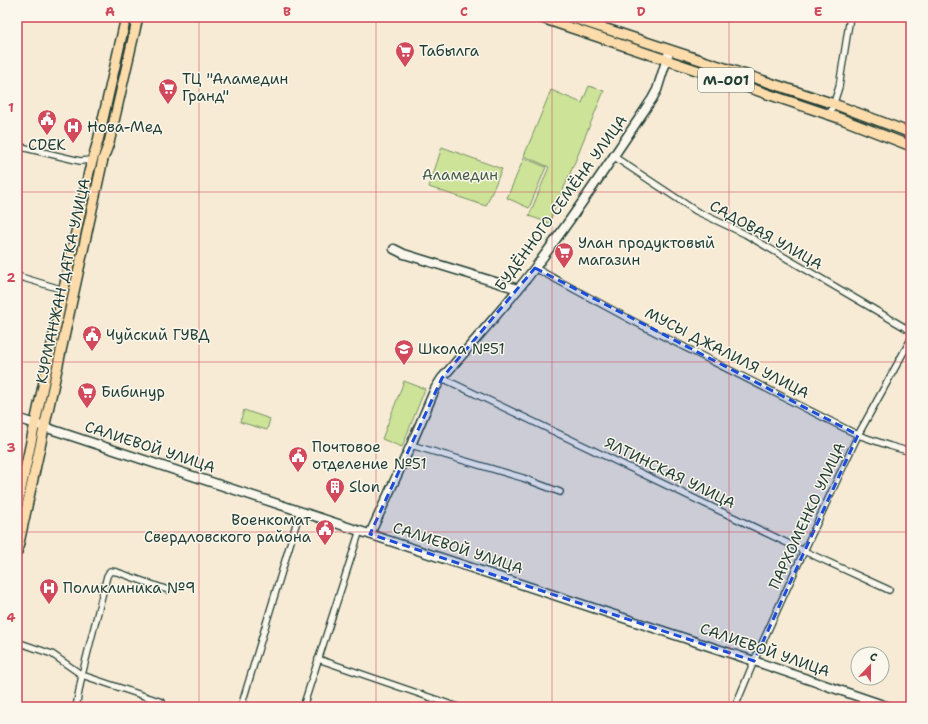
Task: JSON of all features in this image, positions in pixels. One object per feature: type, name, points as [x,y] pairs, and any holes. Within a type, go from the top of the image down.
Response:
[{"type":"main road","name":"КУРМАНЖАН ДАТКА УЛИЦА","points":[[17,508],[92,160],[98,141],[126,17]]},
{"type":"main road","name":"КУРМАНЖАН ДАТКА УЛИЦА","points":[[17,552],[104,159],[138,17]]},
{"type":"main road","name":"М-001","points":[[539,17],[830,115],[911,146]]},
{"type":"main road","name":"М-001","points":[[570,17],[834,104],[911,134]]},
{"type":"main road","name":"БУДЁННОГО СЕМЁНА УЛИЦА","points":[[370,534],[435,389],[442,378],[535,268],[613,156],[657,90],[670,50]]},
{"type":"main road","points":[[394,248],[404,254],[518,289]]},
{"type":"main road","name":"САЛИЕВОЙ УЛИЦА","points":[[17,418],[360,530],[889,707]]},
{"type":"street","points":[[830,115],[839,87],[850,17]]},
{"type":"street","points":[[17,146],[80,161],[92,160]]},
{"type":"street","name":"САДОВАЯ УЛИЦА","points":[[613,156],[696,211],[745,234],[911,331]]},
{"type":"street","name":"МУСЫ ДЖАЛИЛЯ УЛИЦА","points":[[535,268],[631,320],[858,435],[911,452]]},
{"type":"street","points":[[17,276],[64,290]]},
{"type":"street","name":"ПАРХОМЕНКО УЛИЦА","points":[[735,707],[804,550],[858,435],[911,339]]},
{"type":"street","name":"ЯЛТИНСКАЯ УЛИЦА","points":[[442,378],[889,590]]},
{"type":"street","points":[[411,445],[523,478],[560,492]]},
{"type":"street","points":[[241,707],[300,511]]},
{"type":"street","points":[[302,707],[360,530]]},
{"type":"street","points":[[76,707],[82,675],[107,576],[110,571],[117,572],[168,590]]},
{"type":"street","points":[[17,642],[52,654],[82,675],[162,702]]},
{"type":"street","points":[[318,659],[458,707]]},
{"type":"highlighted area","points":[[535,268],[858,435],[754,661],[370,534],[442,378]]},
{"type":"green space","points":[[589,86],[604,91],[549,223],[529,216],[549,167],[524,156],[551,90],[582,103]]},
{"type":"green space","name":"Аламедин","points":[[442,147],[502,169],[486,206],[429,187]]},
{"type":"green space","points":[[524,158],[546,167],[529,208],[507,198]]},
{"type":"green space","points":[[404,381],[425,389],[402,447],[382,439]]},
{"type":"green space","points":[[244,410],[270,419],[267,430],[240,422]]},
{"type":"place","name":"Табылга","points":[[405,68]]},
{"type":"place","name":"ТЦ \"Аламедин Гранд\"","points":[[168,105]]},
{"type":"place","name":"CDEK","points":[[47,136]]},
{"type":"place","name":"Нова-Мед","points":[[73,144]]},
{"type":"place","name":"Улан продуктовый магазин","points":[[564,269]]},
{"type":"place","name":"Чуйский ГУВД","points":[[92,352]]},
{"type":"place","name":"Школа №51","points":[[404,366]]},
{"type":"place","name":"Бибинур","points":[[87,409]]},
{"type":"place","name":"Почтовое отделение №51","points":[[298,473]]},
{"type":"place","name":"Slon","points":[[335,504]]},
{"type":"place","name":"Военкомат Свердловского района","points":[[325,546]]},
{"type":"place","name":"Поликлиника №9","points":[[49,605]]}]
